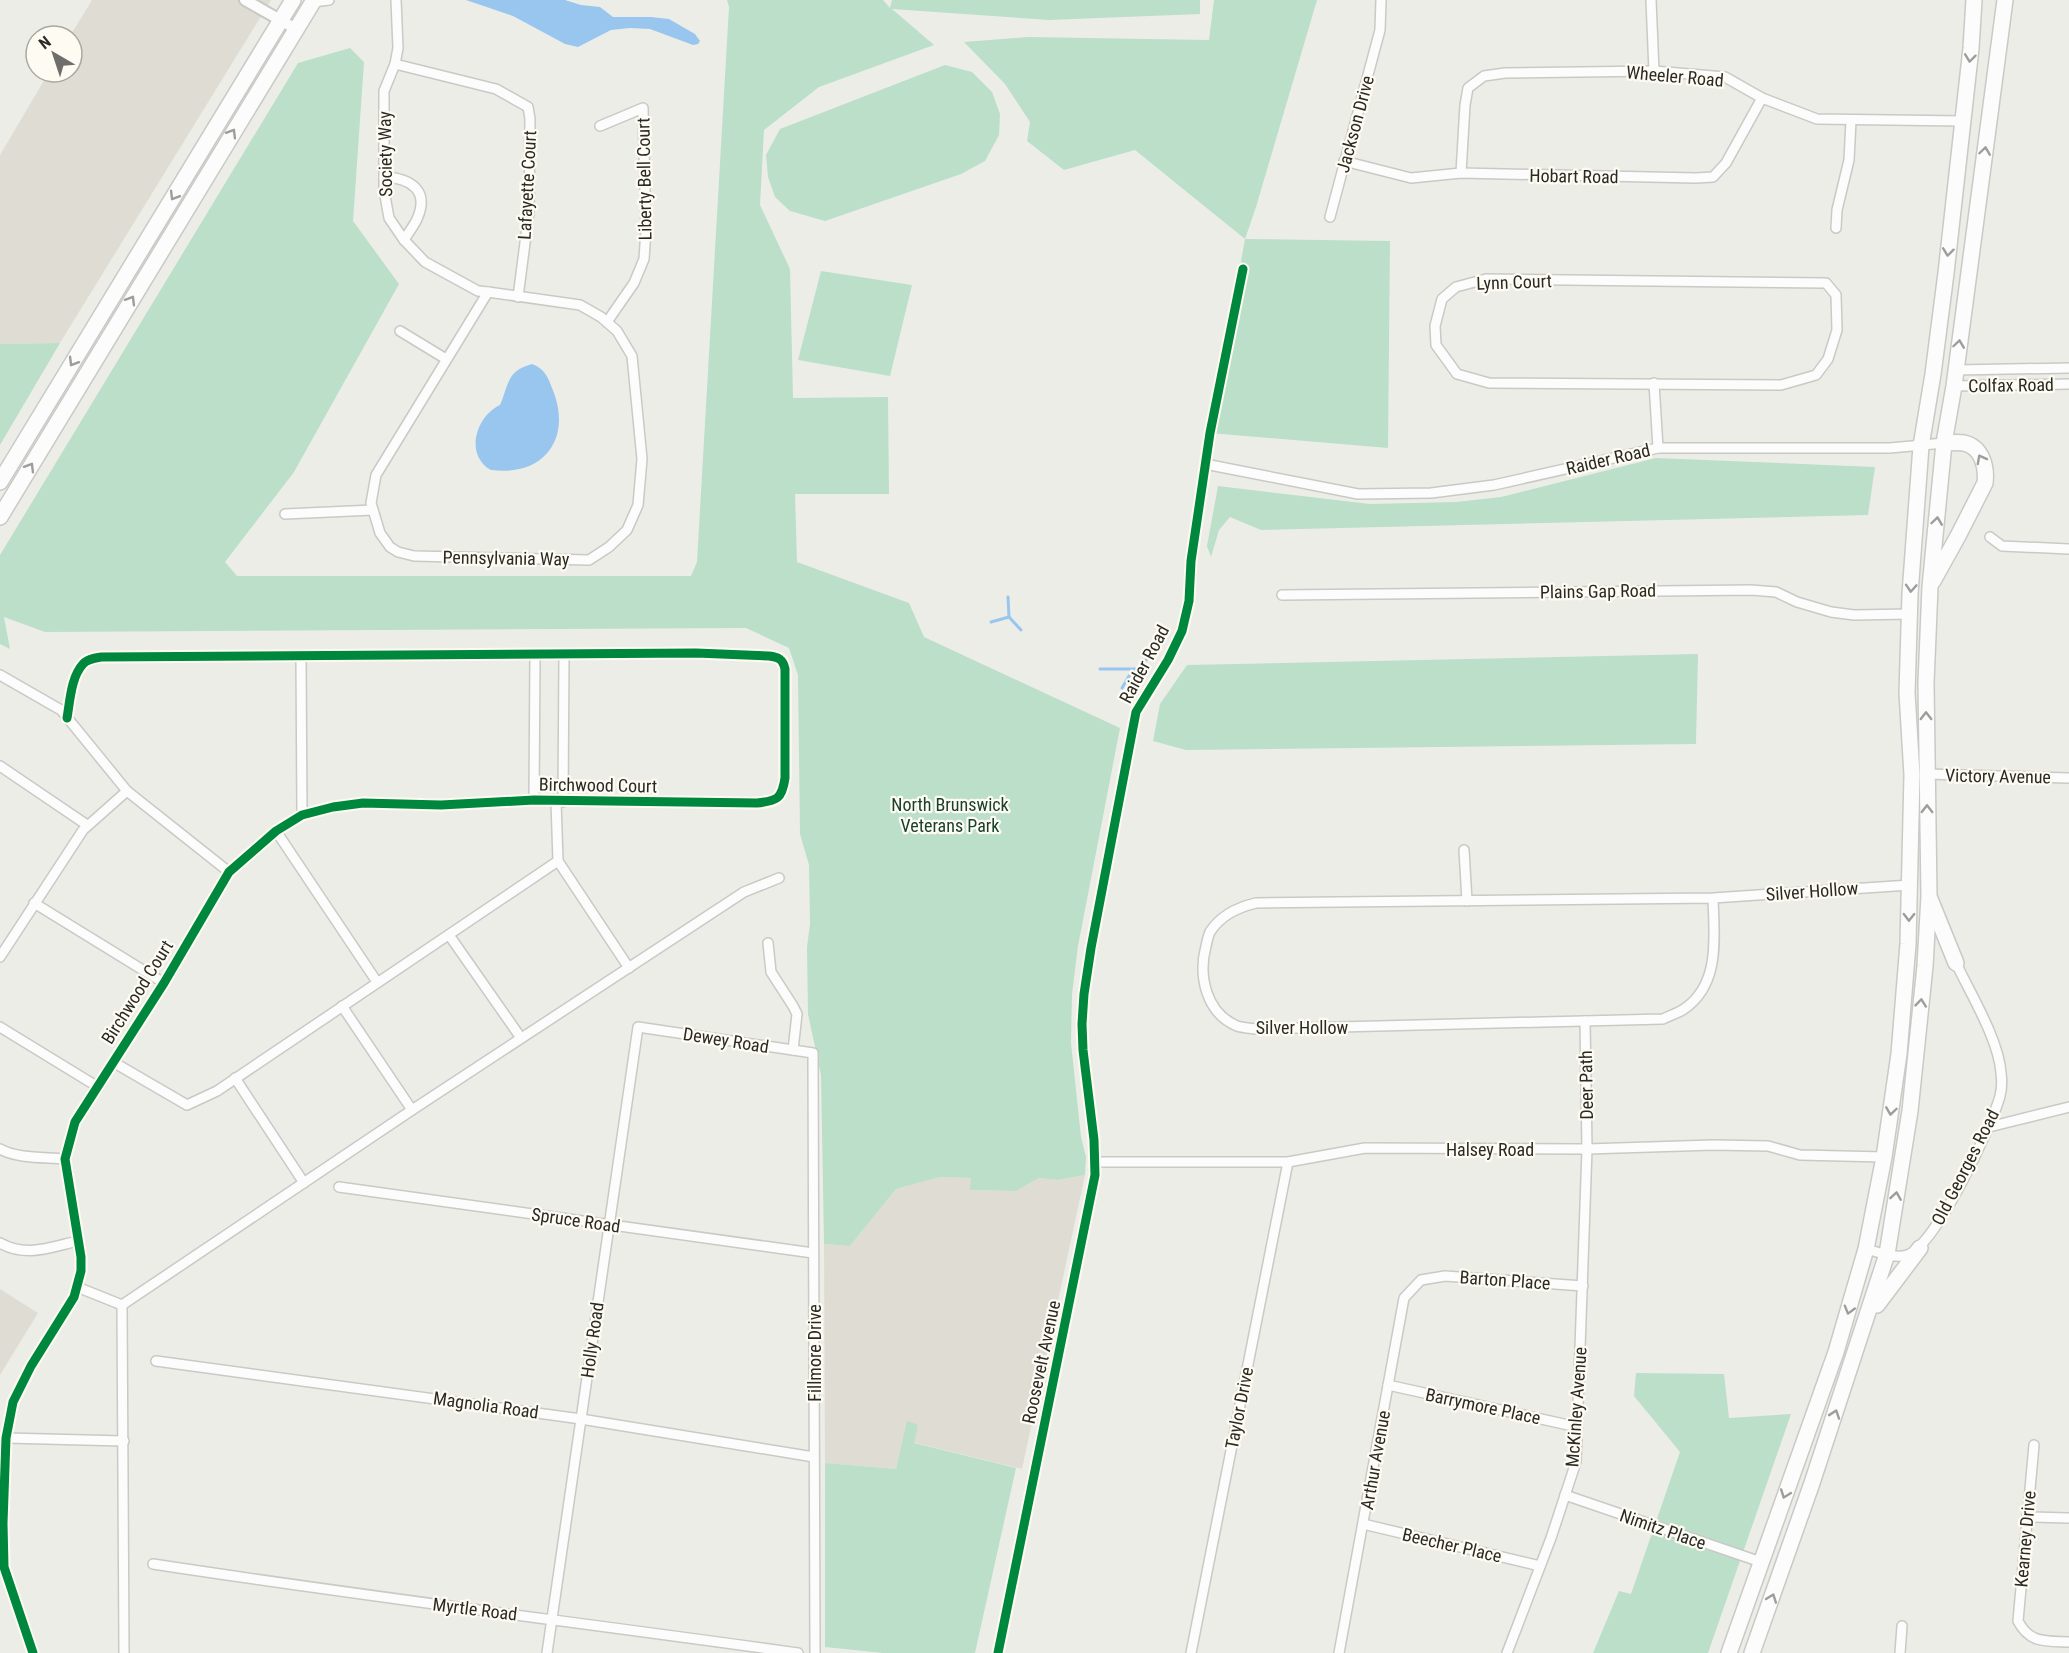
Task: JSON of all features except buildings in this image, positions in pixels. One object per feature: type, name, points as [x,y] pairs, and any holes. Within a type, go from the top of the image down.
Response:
[{"type":"highway","points":[[0,482],[293,0]]},
{"type":"highway","points":[[1752,1653],[1867,1320],[1887,1254],[1910,1111],[1925,966],[1929,896],[1919,774],[1907,693],[1910,614],[1921,446],[1933,374],[1963,121],[1974,0]]},
{"type":"highway","points":[[1729,1653],[1836,1352],[1866,1251],[1884,1157],[1899,1054],[1926,683],[1930,587],[1944,443],[1955,378],[2005,0]]},
{"type":"highway","points":[[0,517],[313,1]]},
{"type":"highway","points":[[1930,587],[1959,536],[1986,476],[1983,459],[1974,449],[1964,443],[1944,443]]},
{"type":"highway","points":[[1929,896],[1956,963]]},
{"type":"highway","points":[[1925,966],[1939,956],[1947,957],[1956,963]]},
{"type":"highway","points":[[1867,1320],[1886,1290],[1920,1248]]},
{"type":"street","points":[[245,0],[296,29]]},
{"type":"street","points":[[313,1],[329,0]]},
{"type":"street","name":"Society Way","points":[[396,0],[398,48],[395,64],[384,91],[384,190],[389,218],[404,240],[425,262],[478,291],[488,292]]},
{"type":"street","name":"Jackson Drive","points":[[1330,218],[1380,30],[1381,0]]},
{"type":"street","points":[[1651,0],[1654,71]]},
{"type":"street","name":"Lafayette Court","points":[[395,64],[496,88],[528,107],[530,212],[518,297]]},
{"type":"street","name":"Wheeler Road","points":[[1461,173],[1468,88],[1484,76],[1505,73],[1654,71],[1725,77],[1762,98],[1817,119],[1963,121]]},
{"type":"street","name":"Hobart Road","points":[[1344,161],[1411,178],[1461,173],[1713,177],[1726,163],[1762,98]]},
{"type":"street","name":"Liberty Bell Court","points":[[600,126],[643,108],[646,230],[644,259],[634,284],[607,322]]},
{"type":"street","points":[[1836,228],[1837,210],[1849,160],[1851,121]]},
{"type":"street","points":[[384,177],[401,178],[416,187],[421,199],[418,218],[404,240]]},
{"type":"street","name":"Raider Road","points":[[1086,1075],[1082,1024],[1084,994],[1129,741],[1136,712],[1168,660],[1182,631],[1188,601],[1191,561],[1205,464],[1243,269]]},
{"type":"street","name":"Lynn Court","points":[[1486,279],[1826,283],[1836,296],[1837,330],[1828,359],[1816,375],[1781,385],[1653,383],[1489,384],[1457,374],[1436,345],[1435,326],[1442,299],[1456,286],[1486,279]]},
{"type":"street","name":"Pennsylvania Way","points":[[488,292],[518,297],[580,305],[617,331],[632,356],[642,459],[638,505],[627,530],[609,547],[589,560],[414,556],[398,552],[385,541],[380,533],[372,510],[371,495],[380,467],[488,292]]},
{"type":"street","points":[[400,331],[446,359]]},
{"type":"street","name":"Colfax Road","points":[[1955,378],[2069,368]]},
{"type":"street","name":"Colfax Road","points":[[1955,378],[2069,384]]},
{"type":"street","points":[[1653,383],[1658,448]]},
{"type":"street","name":"Raider Road","points":[[1205,464],[1358,494],[1431,494],[1494,485],[1658,448],[1890,448],[1944,443]]},
{"type":"street","points":[[285,514],[372,510]]},
{"type":"street","points":[[1990,537],[2002,546],[2069,549]]},
{"type":"street","name":"Plains Gap Road","points":[[1282,595],[1751,590],[1776,592],[1797,602],[1831,612],[1854,615],[1910,614]]},
{"type":"street","name":"Birchwood Court","points":[[33,1653],[4,1567],[6,1438],[12,1402],[31,1366],[74,1297],[77,1287],[81,1257],[65,1159],[75,1122],[164,982],[229,872],[276,831],[302,815],[333,807],[363,803],[441,805],[534,800],[757,803],[772,802],[783,791],[786,679],[784,662],[778,657],[696,653],[564,654]]},
{"type":"street","points":[[534,800],[535,654]]},
{"type":"street","points":[[67,718],[76,676],[82,665],[89,660],[109,656],[564,654],[558,861],[629,968]]},
{"type":"street","points":[[301,655],[302,815]]},
{"type":"street","points":[[0,675],[61,710],[127,791],[229,872]]},
{"type":"street","points":[[0,766],[87,825]]},
{"type":"street","name":"Victory Avenue","points":[[1919,774],[2069,778]]},
{"type":"street","points":[[0,957],[87,825],[127,791]]},
{"type":"street","points":[[276,831],[377,982]]},
{"type":"street","points":[[1464,849],[1467,901]]},
{"type":"street","points":[[113,1062],[187,1105],[217,1091],[558,861]]},
{"type":"street","points":[[122,1305],[412,1110],[744,892],[778,878]]},
{"type":"street","name":"Silver Hollow","points":[[1713,898],[1714,953],[1710,975],[1697,997],[1684,1009],[1663,1019],[1256,1029],[1237,1026],[1216,1010],[1204,989],[1203,957],[1210,933],[1239,907],[1256,903],[1713,898],[1910,885]]},
{"type":"street","points":[[34,903],[164,982]]},
{"type":"street","points":[[449,935],[521,1038]]},
{"type":"street","points":[[768,943],[771,972],[794,1006],[796,1014],[793,1050]]},
{"type":"street","name":"Old Georges Road","points":[[1920,1248],[1942,1218],[1989,1127],[2001,1093],[2001,1070],[1988,1030],[1956,963]]},
{"type":"street","points":[[342,1006],[412,1110]]},
{"type":"street","name":"Deer Path","points":[[1585,1021],[1587,1149]]},
{"type":"street","points":[[0,1027],[98,1087]]},
{"type":"street","name":"Dewey Road","points":[[638,1027],[813,1053]]},
{"type":"street","name":"Holly Road","points":[[547,1653],[638,1027]]},
{"type":"street","name":"Fillmore Drive","points":[[813,1053],[815,1653]]},
{"type":"street","name":"Roosevelt Avenue","points":[[998,1653],[1086,1224],[1096,1162],[1086,1075]]},
{"type":"street","points":[[236,1078],[304,1183]]},
{"type":"street","points":[[1989,1127],[2069,1107]]},
{"type":"street","name":"Halsey Road","points":[[1096,1162],[1288,1162],[1365,1148],[1587,1149],[1713,1145],[1768,1146],[1800,1155],[1884,1157]]},
{"type":"street","points":[[0,1149],[33,1156],[65,1159]]},
{"type":"street","name":"McKinley Avenue","points":[[1507,1653],[1576,1462],[1587,1149]]},
{"type":"street","name":"Taylor Drive","points":[[1191,1653],[1288,1162]]},
{"type":"street","name":"Spruce Road","points":[[339,1187],[813,1254]]},
{"type":"street","points":[[0,1243],[14,1250],[36,1251],[78,1241]]},
{"type":"street","points":[[1866,1251],[1905,1256],[1920,1248]]},
{"type":"street","name":"Barton Place","points":[[1428,1279],[1445,1276],[1582,1286]]},
{"type":"street","name":"Arthur Avenue","points":[[1339,1653],[1404,1298],[1421,1280],[1428,1279]]},
{"type":"street","points":[[77,1287],[122,1305]]},
{"type":"street","points":[[122,1305],[124,1653]]},
{"type":"street","name":"Magnolia Road","points":[[156,1361],[580,1419],[814,1457]]},
{"type":"street","name":"Barrymore Place","points":[[1388,1385],[1577,1427]]},
{"type":"street","points":[[6,1438],[124,1441]]},
{"type":"street","name":"Kearney Drive","points":[[2034,1445],[2018,1622],[2024,1632],[2037,1640],[2069,1642]]},
{"type":"street","name":"Nimitz Place","points":[[1565,1495],[1761,1562]]},
{"type":"street","points":[[2027,1516],[2069,1518]]},
{"type":"street","name":"Beecher Place","points":[[1363,1524],[1540,1566]]},
{"type":"street","name":"Myrtle Road","points":[[153,1564],[350,1594],[798,1653]]},
{"type":"street","points":[[1900,1653],[1902,1626]]},
{"type":"shaded area","points":[[92,0],[271,0],[60,343],[0,344],[0,155],[42,84],[84,84],[84,24],[77,24]]},
{"type":"shaded area","points":[[1085,1175],[1022,1469],[903,1440],[896,1469],[825,1463],[824,1244],[850,1246],[896,1189],[940,1177],[971,1178],[971,1190],[1016,1191],[1039,1178],[1058,1180]]},
{"type":"shaded area","points":[[0,1289],[38,1313],[0,1375]]},
{"type":"green space","name":"North Brunswick Veterans Park","points":[[727,0],[883,0],[890,8],[892,0],[1200,0],[1200,14],[1049,20],[892,9],[934,45],[819,87],[764,130],[760,205],[790,269],[793,398],[888,397],[889,494],[795,494],[797,562],[909,603],[924,637],[1120,728],[1078,946],[1072,994],[1071,1043],[1081,1137],[1086,1157],[1085,1175],[1058,1180],[1039,1178],[1016,1191],[970,1190],[971,1178],[940,1177],[896,1189],[850,1246],[824,1244],[821,1075],[808,1014],[809,865],[800,834],[798,675],[789,648],[746,628],[45,632],[4,617],[10,649],[0,644],[0,555],[298,63],[350,48],[364,62],[353,221],[399,284],[294,472],[225,562],[237,576],[691,576],[697,562],[729,7]]},
{"type":"green space","points":[[1214,0],[1317,0],[1245,239],[1135,150],[1064,170],[1027,141],[1030,122],[1005,84],[964,42],[1028,37],[1209,40]]},
{"type":"green space","points":[[945,65],[972,72],[992,92],[1000,114],[999,135],[985,161],[961,174],[825,221],[790,211],[775,197],[768,177],[766,155],[780,129]]},
{"type":"green space","points":[[1245,239],[1390,241],[1388,448],[1210,433]]},
{"type":"green space","points":[[821,271],[912,285],[890,376],[798,360]]},
{"type":"green space","points":[[60,343],[0,445],[0,344]]},
{"type":"green space","points":[[1656,458],[1875,467],[1868,515],[1261,530],[1230,517],[1219,530],[1211,557],[1207,546],[1218,486],[1370,504],[1456,502],[1501,497]]},
{"type":"green space","points":[[1698,654],[1696,744],[1186,750],[1153,741],[1160,704],[1187,665]]},
{"type":"green space","points":[[1636,1373],[1724,1374],[1729,1418],[1791,1414],[1708,1653],[1593,1653],[1619,1591],[1631,1594],[1680,1452],[1634,1396]]},
{"type":"green space","points":[[907,1421],[918,1425],[914,1443],[1016,1468],[975,1653],[883,1653],[825,1647],[825,1463],[896,1469]]},
{"type":"water","points":[[466,0],[565,0],[600,7],[613,17],[669,19],[695,34],[700,41],[693,45],[650,29],[630,28],[611,30],[578,47],[565,44],[513,16]]},
{"type":"water","points":[[532,364],[545,373],[558,406],[559,422],[556,437],[550,450],[540,460],[526,467],[491,470],[478,455],[476,436],[479,426],[492,410],[500,405],[513,375]]},
{"type":"waterway","points":[[1008,597],[1009,617],[1021,630]]},
{"type":"waterway","points":[[991,622],[1009,617]]},
{"type":"waterway","points":[[1100,669],[1137,669],[1160,646]]},
{"type":"waterway","points":[[1122,688],[1129,676],[1137,669]]},
{"type":"cycle path","points":[[998,1653],[1095,1175],[1094,1140],[1082,1024],[1091,948],[1136,712],[1168,660],[1182,631],[1189,601],[1191,561],[1210,433],[1243,269]]},
{"type":"cycle path","points":[[33,1653],[4,1567],[6,1438],[13,1402],[31,1366],[74,1297],[81,1271],[81,1257],[65,1159],[75,1122],[164,983],[229,872],[276,831],[302,815],[333,807],[363,803],[441,805],[534,800],[757,803],[777,798],[785,778],[785,669],[780,659],[769,656],[696,653],[101,657],[87,661],[79,669],[72,690],[67,718]]}]
